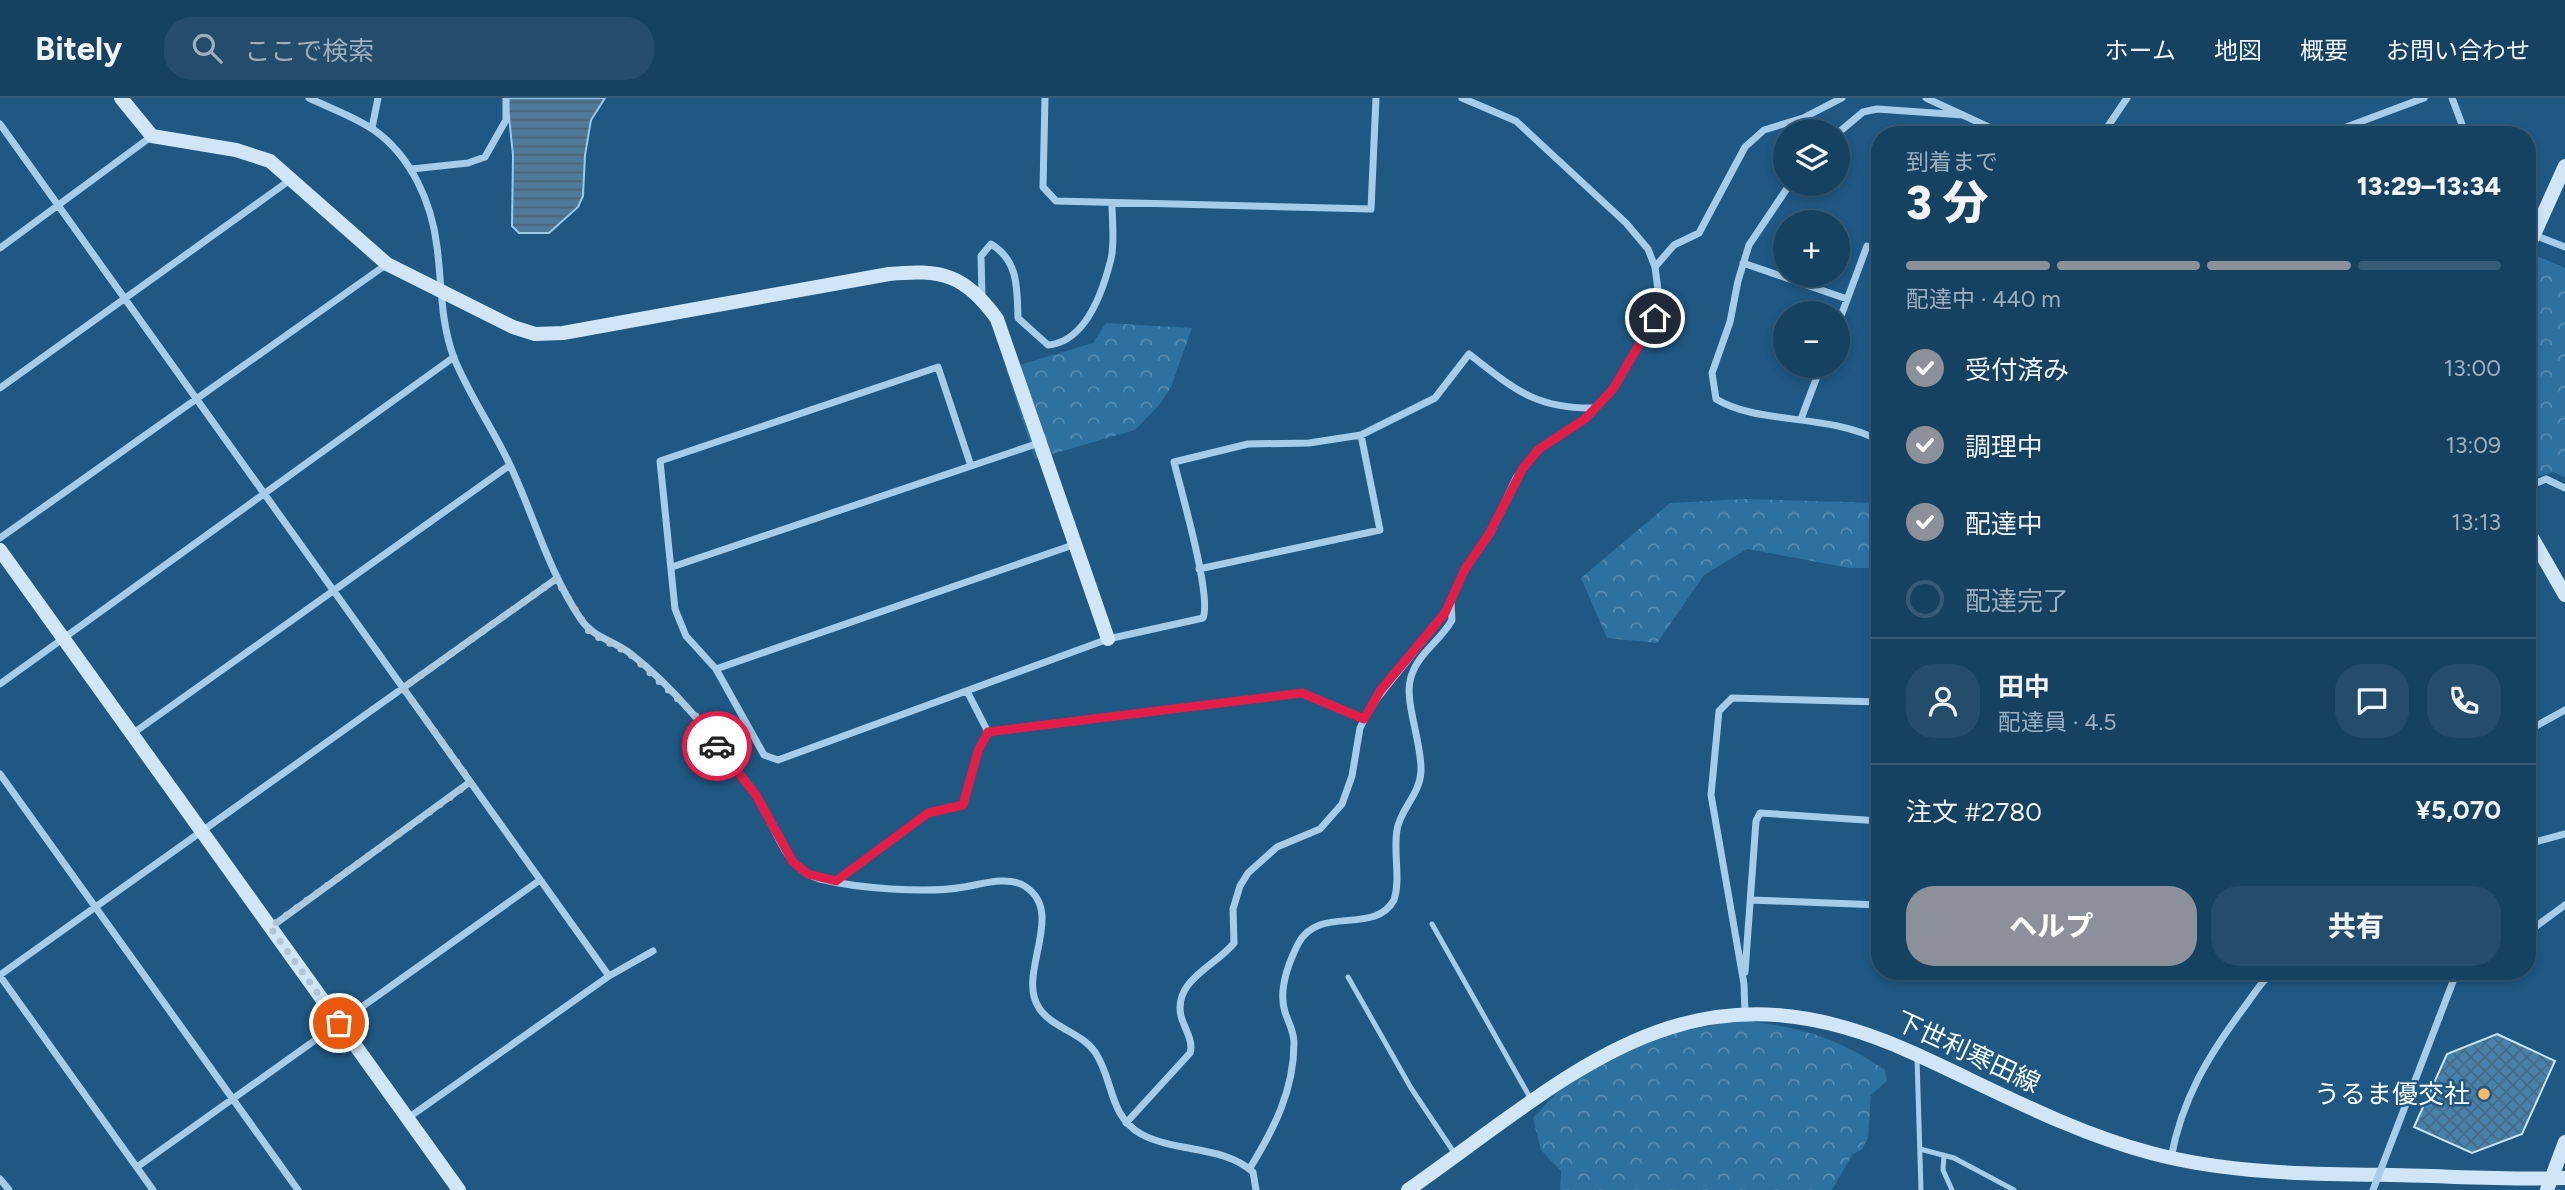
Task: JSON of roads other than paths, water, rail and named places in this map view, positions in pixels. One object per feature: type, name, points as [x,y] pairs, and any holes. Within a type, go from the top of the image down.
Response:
[{"type":"street","points":[[121,98],[152,136],[236,150],[270,161],[387,264],[513,327],[536,334],[563,333],[923,271],[946,274],[982,298],[996,319],[1108,639]]},
{"type":"street","points":[[309,98],[372,128],[412,169],[430,215],[438,246],[440,290],[454,357],[510,466],[556,579],[590,633],[629,653],[698,718],[756,795],[793,862],[808,874],[836,881],[927,890],[1012,881],[1031,890],[1040,905],[1041,919],[1032,987],[1035,1001],[1044,1015],[1093,1048],[1104,1070],[1114,1105],[1126,1123],[1163,1144],[1205,1150],[1250,1168],[1255,1177],[1256,1190]]},
{"type":"street","points":[[372,128],[378,98]]},
{"type":"street","points":[[412,169],[468,163],[485,157],[506,120],[506,98]]},
{"type":"street","points":[[1045,98],[1043,187],[1056,201],[1371,209],[1376,98]]},
{"type":"street","points":[[1126,1123],[1190,1053],[1191,1043],[1181,1012],[1184,992],[1196,976],[1234,943],[1233,909],[1240,886],[1248,873],[1278,847],[1320,829],[1342,804],[1352,776],[1364,719],[1380,691],[1451,602],[1465,569],[1489,534],[1523,468],[1539,449],[1585,419],[1613,389],[1655,318],[1655,267],[1648,249],[1626,223],[1516,121],[1462,98]]},
{"type":"street","points":[[1655,267],[1674,245],[1699,233],[1745,147],[1764,130],[1803,118],[1842,98]]},
{"type":"street","points":[[1926,98],[1987,126]]},
{"type":"street","points":[[2108,126],[2127,98]]},
{"type":"street","points":[[2353,126],[2424,98]]},
{"type":"street","points":[[2452,98],[2463,126]]},
{"type":"street","points":[[1850,123],[1863,112],[1877,109],[1963,115]]},
{"type":"street","points":[[0,124],[609,976]]},
{"type":"street","points":[[0,248],[152,136]]},
{"type":"street","points":[[2536,231],[2565,166]]},
{"type":"street","points":[[0,388],[290,179]]},
{"type":"street","points":[[1782,196],[1749,245],[1743,263],[1731,322],[1712,373],[1716,399],[1735,408],[1851,427],[1871,437]]},
{"type":"street","points":[[982,298],[981,257],[991,244],[1004,251],[1017,278],[1018,318],[1048,345],[1062,344],[1078,331],[1098,296],[1112,257],[1112,204]]},
{"type":"street","points":[[2536,236],[2565,247]]},
{"type":"street","points":[[1743,263],[1847,299],[1867,246],[1871,248]]},
{"type":"street","points":[[0,538],[387,264]]},
{"type":"street","points":[[971,466],[938,366],[660,461],[675,609],[686,636],[716,669],[764,755],[778,760],[1108,639],[1203,618],[1206,611],[1199,569],[1174,462],[1248,444],[1309,443],[1361,435],[1435,398],[1469,354],[1530,399],[1576,408],[1595,408]]},
{"type":"street","points":[[0,684],[454,357]]},
{"type":"street","points":[[1801,419],[1816,378]]},
{"type":"street","points":[[1199,569],[1380,530],[1361,435]]},
{"type":"street","points":[[672,567],[1039,443]]},
{"type":"street","points":[[132,734],[510,466]]},
{"type":"street","points":[[2536,483],[2546,479],[2565,488]]},
{"type":"street","points":[[716,669],[1073,545]]},
{"type":"street","points":[[2536,546],[2565,595]]},
{"type":"street","points":[[0,550],[459,1190]]},
{"type":"street","points":[[153,1190],[0,976],[556,579]]},
{"type":"street","points":[[1250,1168],[1281,1114],[1286,1096],[1294,1044],[1283,993],[1287,970],[1299,943],[1309,929],[1320,923],[1380,915],[1395,900],[1396,831],[1418,788],[1421,773],[1421,748],[1409,690],[1410,681],[1422,655],[1452,620],[1451,602]]},
{"type":"street","points":[[967,691],[982,726],[988,732]]},
{"type":"street","points":[[988,732],[1302,693],[1364,719]]},
{"type":"street","points":[[1744,984],[1711,795],[1719,711],[1732,698],[1871,702]]},
{"type":"street","points":[[2536,726],[2565,710]]},
{"type":"street","points":[[836,881],[928,813],[963,805],[978,751],[988,732]]},
{"type":"street","points":[[0,774],[298,1190]]},
{"type":"street","points":[[270,927],[471,782]]},
{"type":"street","points":[[1745,1014],[1744,984],[1756,821],[1760,813],[1871,820]]},
{"type":"street","points":[[2536,842],[2565,834]]},
{"type":"street","points":[[137,1167],[540,880]]},
{"type":"street","points":[[1751,900],[1871,905]]},
{"type":"street","points":[[2536,926],[2565,905]]},
{"type":"street","points":[[407,1118],[609,976],[653,951]]},
{"type":"street","points":[[2171,1158],[2189,1094],[2206,1061],[2267,980]]},
{"type":"street","points":[[2373,1190],[2454,980]]},
{"type":"street","name":"下世利寒田線","points":[[1408,1190],[1606,1053],[1636,1039],[1693,1020],[1745,1014],[1818,1019],[1854,1028],[2079,1128],[2171,1158],[2277,1173],[2554,1182]]},
{"type":"street","points":[[2554,1182],[2565,1142]]},
{"type":"street","points":[[0,1179],[9,1190]]},
{"type":"lane","points":[[1432,924],[1533,1102]]},
{"type":"lane","points":[[1348,977],[1411,1088],[1456,1156]]},
{"type":"lane","points":[[1917,1054],[1921,1190]]},
{"type":"lane","points":[[1920,1149],[1944,1155],[2014,1190]]},
{"type":"lane","points":[[1944,1155],[1942,1170],[1952,1190]]},
{"type":"place","name":"うるま優交社","points":[[2484,1094]]}]
